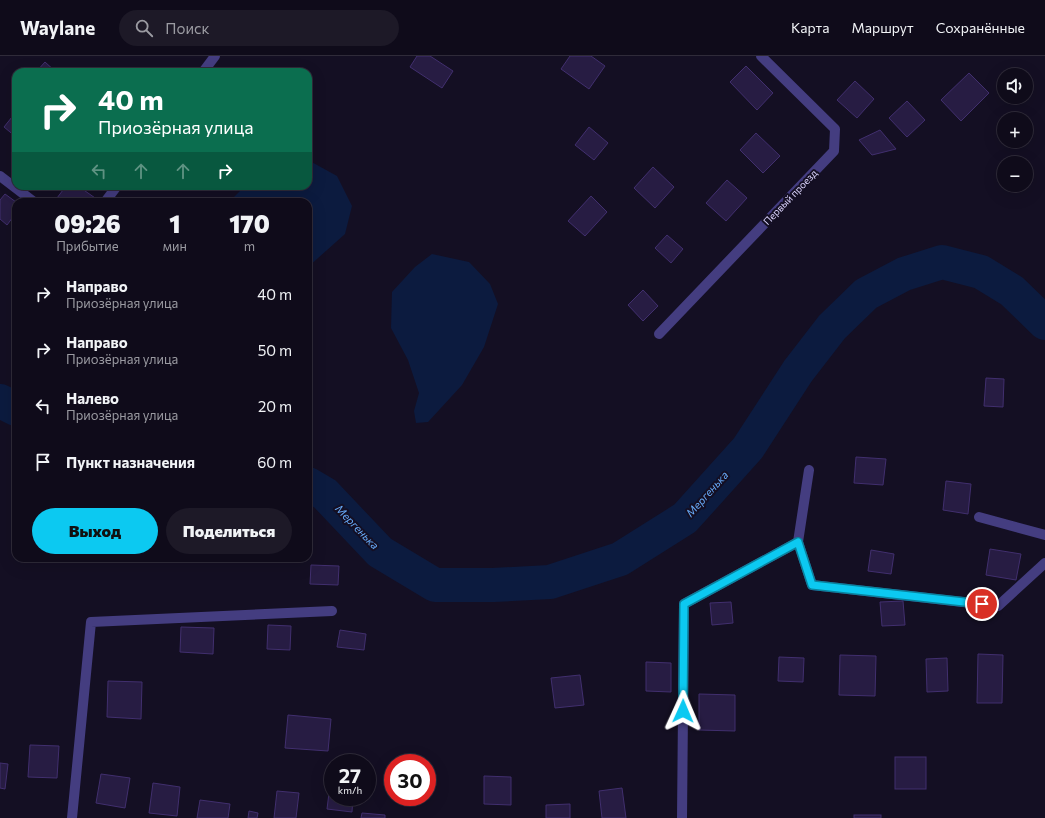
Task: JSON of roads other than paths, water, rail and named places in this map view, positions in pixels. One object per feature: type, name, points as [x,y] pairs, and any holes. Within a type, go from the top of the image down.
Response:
[{"type":"street","points":[[206,68],[215,56]]},
{"type":"street","name":"Первый проезд","points":[[659,334],[834,151],[836,128],[761,56]]},
{"type":"street","points":[[0,176],[12,185]]},
{"type":"street","points":[[18,190],[29,198]]},
{"type":"street","points":[[809,470],[798,542],[812,585],[998,606],[1045,563]]},
{"type":"street","points":[[979,517],[1045,536]]},
{"type":"street","points":[[682,818],[684,604],[798,542]]},
{"type":"street","points":[[72,818],[91,622],[332,611]]},
{"type":"water","points":[[312,162],[337,176],[352,206],[345,234],[312,263],[312,198],[233,198],[241,190],[312,190]]},
{"type":"water","points":[[432,254],[469,262],[490,284],[498,304],[484,347],[462,385],[428,422],[416,423],[414,411],[419,393],[408,360],[391,328],[392,292],[415,267]]},
{"type":"waterway","name":"Мергенька","points":[[312,486],[325,494],[380,552],[435,585],[493,585],[550,582],[620,559],[685,518],[748,448],[798,371],[832,327],[866,294],[904,274],[942,262],[981,272],[1012,291],[1045,323]]},
{"type":"waterway","name":"Мергенька","points":[[0,401],[12,407]]}]
